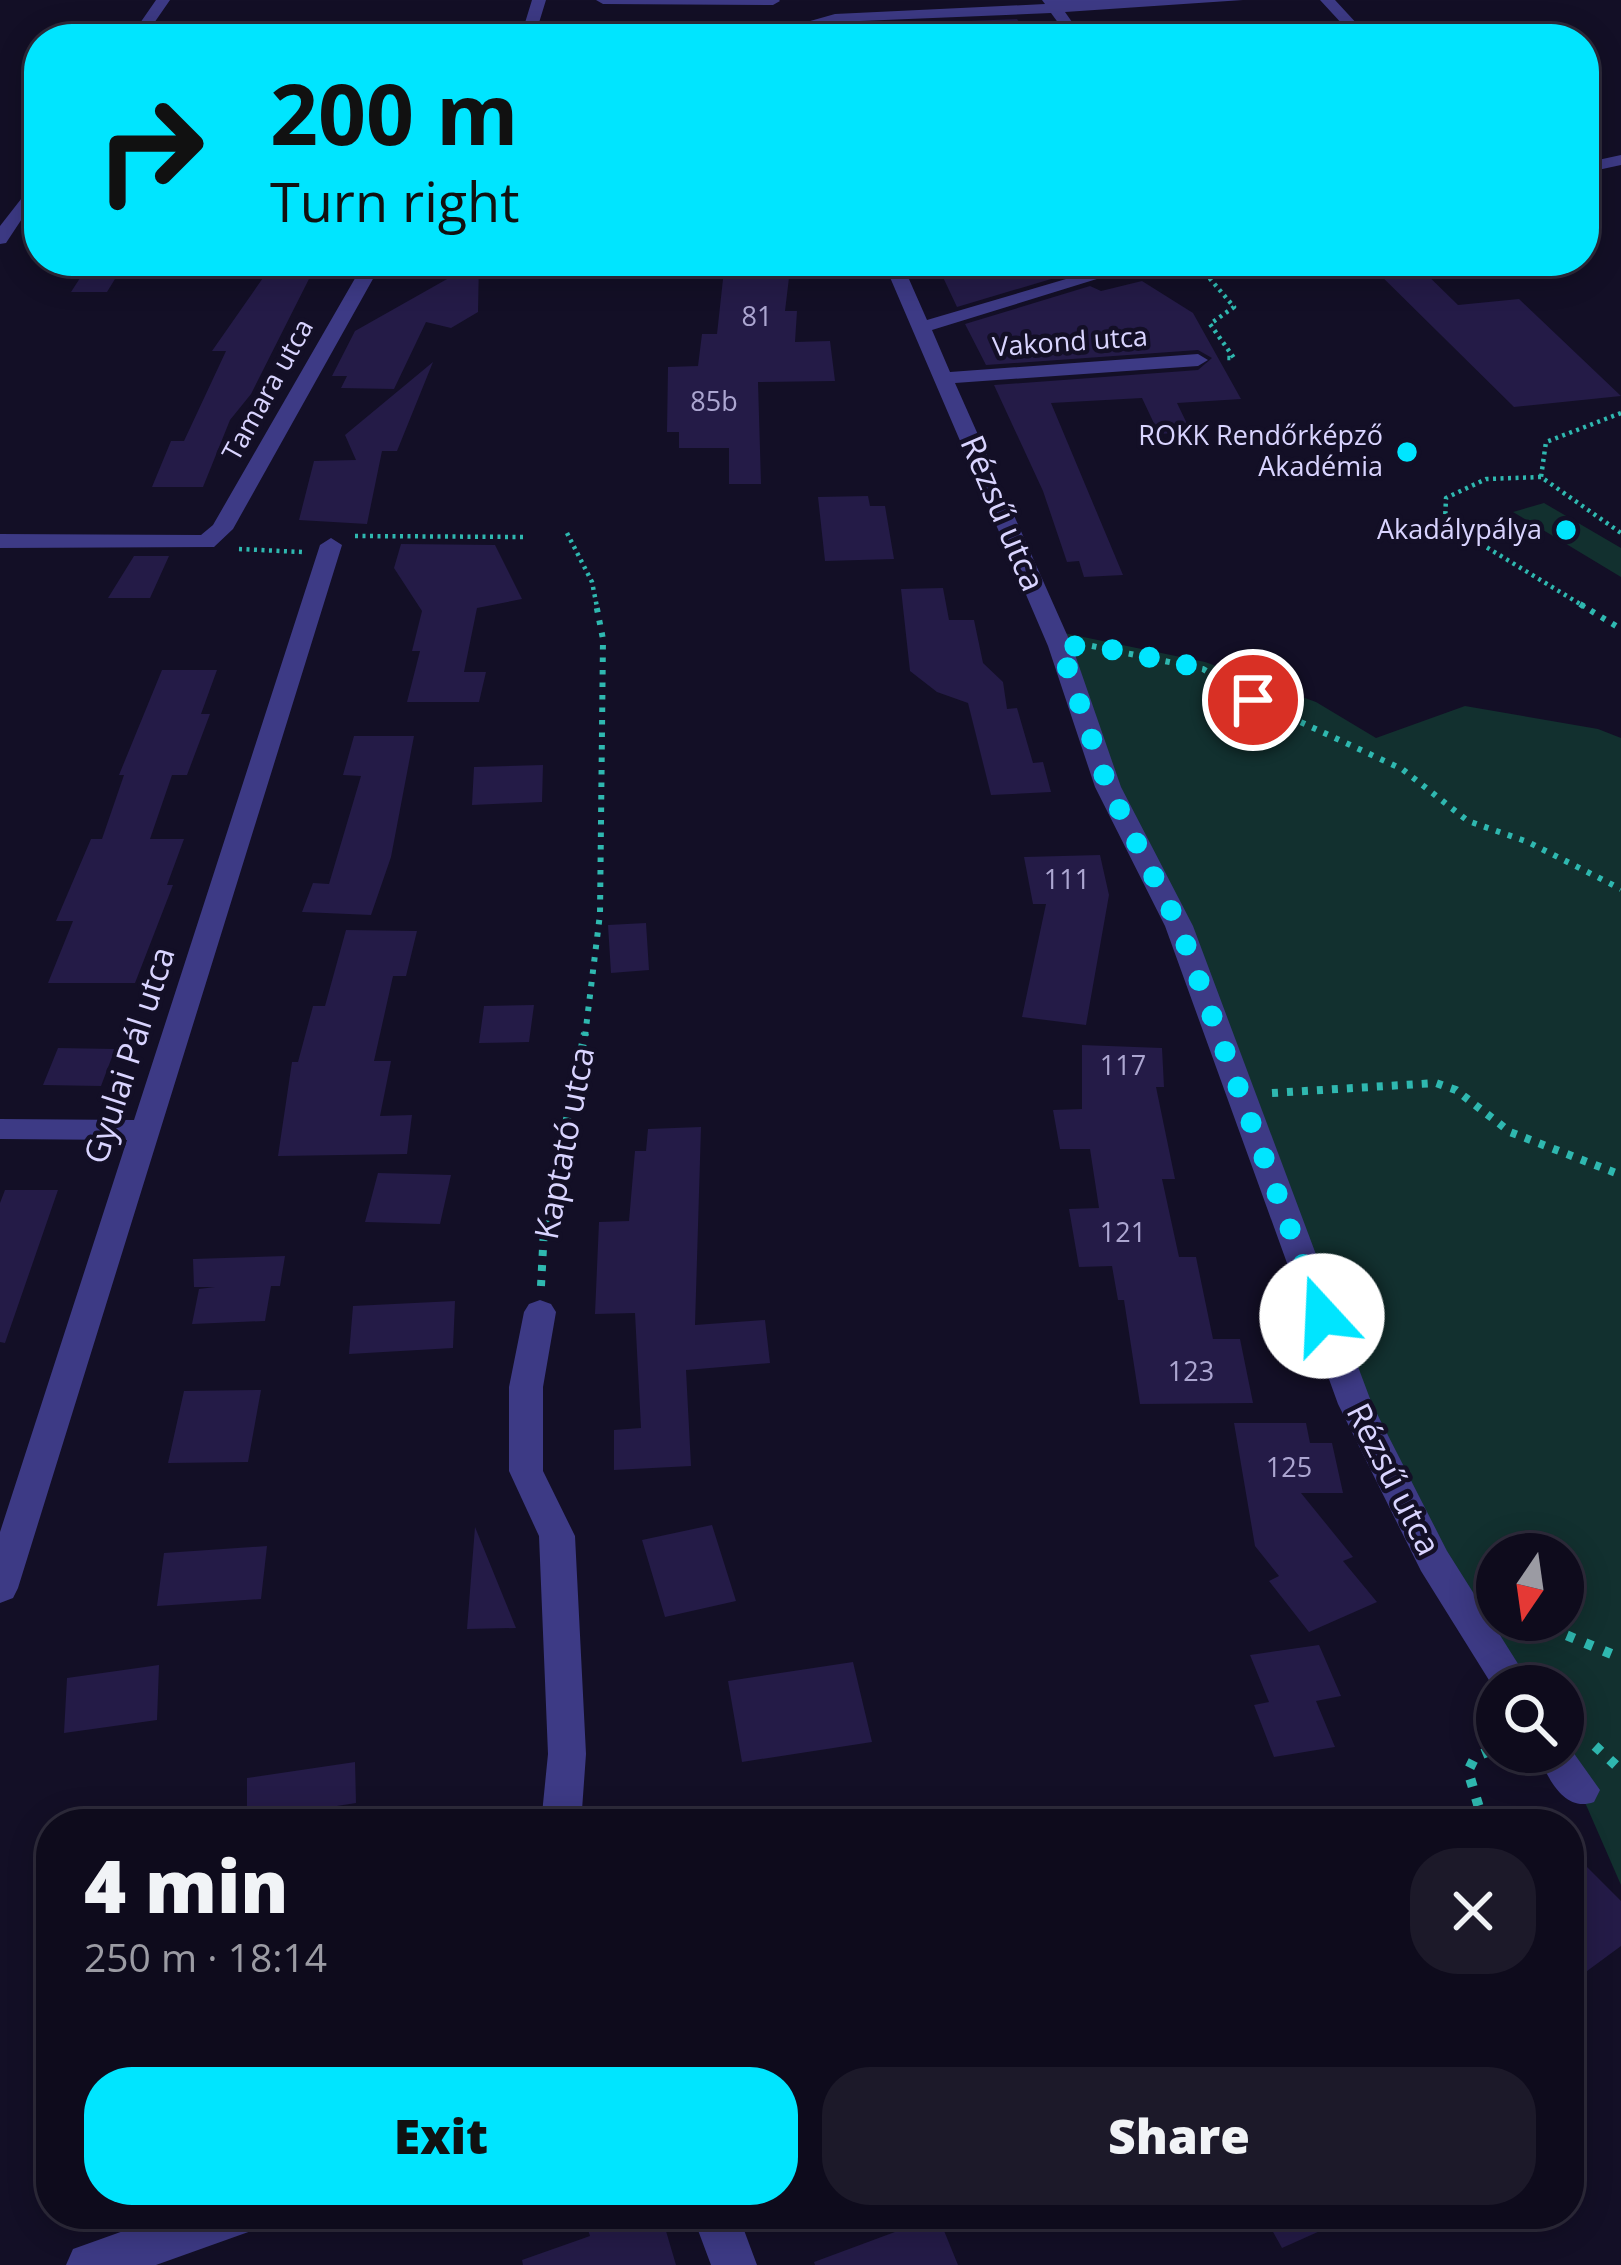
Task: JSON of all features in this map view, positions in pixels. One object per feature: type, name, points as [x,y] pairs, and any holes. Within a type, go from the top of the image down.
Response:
[{"type":"street","points":[[603,0],[780,6],[835,18]]},
{"type":"street","points":[[815,24],[835,18],[1053,4],[1236,0]]},
{"type":"street","points":[[1327,0],[1350,24]]},
{"type":"street","points":[[0,239],[8,214]]},
{"type":"street","name":"Tamara utca","points":[[214,545],[366,276]]},
{"type":"street","name":"Rézsű utca","points":[[899,276],[1060,646],[1108,787],[1179,926],[1354,1404],[1434,1561],[1500,1665]]},
{"type":"street","points":[[922,327],[1095,276]]},
{"type":"street","name":"Vakond utca","points":[[945,378],[1198,360]]},
{"type":"street","points":[[0,541],[214,545]]},
{"type":"street","name":"Gyulai Pál utca","points":[[0,1588],[317,549]]},
{"type":"street","points":[[0,1129],[143,1130]]},
{"type":"street","points":[[540,1312],[526,1387],[526,1471],[557,1537],[567,1754],[562,1809]]},
{"type":"street","points":[[1569,1773],[1580,1790]]},
{"type":"street","points":[[89,2265],[194,2229]]},
{"type":"street","points":[[721,2229],[734,2265]]},
{"type":"path","points":[[1198,360],[1234,358],[1210,324],[1234,307],[1208,276]]},
{"type":"path","points":[[1541,478],[1546,442],[1621,413]]},
{"type":"path","points":[[1621,533],[1541,478],[1486,478],[1446,498],[1444,522],[1621,629]]},
{"type":"path","points":[[214,545],[317,549],[360,533],[526,537]]},
{"type":"path","name":"Kaptató utca","points":[[540,1312],[544,1229],[580,1080],[600,914],[603,639],[592,582],[567,533]]},
{"type":"path","points":[[1060,646],[1094,646],[1203,669],[1253,700],[1402,769],[1468,821],[1528,842],[1621,889]]},
{"type":"path","points":[[1240,1094],[1425,1082],[1447,1085],[1510,1132],[1621,1175]]},
{"type":"path","points":[[1580,1641],[1621,1658]]},
{"type":"path","points":[[1476,1760],[1470,1764],[1468,1781],[1479,1809]]},
{"type":"green space","name":"Akadálypálya","points":[[1544,503],[1621,548],[1621,577],[1513,512]]},
{"type":"green space","points":[[1054,631],[1205,662],[1316,702],[1376,738],[1465,706],[1598,729],[1621,738],[1621,1885],[1572,1773],[1584,1773],[1584,1665],[1500,1665],[1485,1641],[1584,1641],[1584,1533],[1476,1533],[1476,1627],[1434,1561]]},
{"type":"building","points":[[1017,19],[1021,24],[946,24]]},
{"type":"building","points":[[81,276],[117,276],[107,292],[71,292]]},
{"type":"building","points":[[264,276],[310,277],[251,394],[230,420],[203,487],[152,487],[171,441],[184,441],[226,351],[212,351]]},
{"type":"building","points":[[452,276],[479,276],[478,312],[451,328],[426,322],[394,389],[341,388],[347,376],[332,376],[355,331]]},
{"type":"building","points":[[723,276],[789,276],[785,311],[797,311],[795,342],[830,341],[835,381],[758,382],[761,484],[729,484],[729,448],[679,448],[679,432],[667,432],[668,367],[698,366],[702,334],[717,334]]},
{"type":"building","points":[[942,276],[1061,276],[957,307]]},
{"type":"building","points":[[1381,276],[1428,276],[1458,305],[1519,299],[1621,396],[1514,407]]},
{"type":"building","points":[[1142,281],[1193,313],[1241,399],[1177,403],[1191,432],[1159,434],[1142,398],[1051,403],[1123,575],[1084,577],[1079,561],[1067,562],[1043,491],[994,385],[1198,370],[1212,358],[1198,350],[986,365],[965,324],[1090,286],[1101,291]]},
{"type":"building","points":[[433,362],[397,451],[382,451],[367,524],[299,520],[314,461],[356,460],[345,435]]},
{"type":"building","points":[[868,496],[870,506],[885,506],[894,559],[825,561],[818,497]]},
{"type":"building","points":[[401,544],[495,545],[522,599],[477,608],[464,672],[486,672],[479,702],[407,702],[420,651],[412,651],[422,611],[394,568]]},
{"type":"building","points":[[134,556],[169,556],[150,598],[108,598]]},
{"type":"building","points":[[943,588],[949,620],[974,620],[983,663],[1003,682],[1007,709],[1017,708],[1033,763],[1043,762],[1051,792],[991,795],[968,703],[937,692],[910,671],[901,589]]},
{"type":"building","points":[[162,670],[217,670],[201,714],[210,714],[187,775],[172,775],[150,839],[184,839],[167,885],[173,885],[135,983],[48,983],[73,921],[56,921],[91,839],[102,839],[124,775],[119,775]]},
{"type":"building","points":[[354,736],[414,736],[391,857],[371,915],[302,912],[313,883],[329,884],[361,776],[343,775]]},
{"type":"building","points":[[543,765],[542,802],[472,805],[474,767]]},
{"type":"building","points":[[1100,855],[1109,895],[1086,1025],[1022,1017],[1046,904],[1033,904],[1024,857]]},
{"type":"building","points":[[646,923],[649,970],[611,973],[608,925]]},
{"type":"building","points":[[346,930],[417,931],[406,976],[393,976],[374,1061],[391,1061],[380,1116],[412,1115],[407,1154],[278,1156],[292,1062],[298,1062],[313,1006],[325,1006]]},
{"type":"building","points":[[534,1005],[529,1042],[479,1043],[484,1006]]},
{"type":"building","points":[[1082,1045],[1162,1048],[1164,1087],[1156,1087],[1175,1179],[1162,1179],[1179,1257],[1196,1257],[1213,1339],[1240,1339],[1253,1403],[1140,1404],[1124,1300],[1118,1300],[1112,1266],[1079,1267],[1069,1209],[1099,1208],[1090,1149],[1060,1149],[1053,1110],[1082,1109]]},
{"type":"building","points":[[58,1048],[115,1049],[101,1086],[43,1085]]},
{"type":"building","points":[[701,1127],[695,1325],[765,1320],[770,1363],[686,1370],[691,1466],[614,1470],[614,1430],[641,1428],[635,1313],[595,1314],[599,1222],[629,1221],[635,1151],[646,1151],[648,1129]]},
{"type":"building","points":[[378,1173],[451,1175],[440,1224],[365,1222]]},
{"type":"building","points":[[5,1190],[58,1190],[5,1343],[0,1342],[0,1203]]},
{"type":"building","points":[[285,1256],[280,1286],[271,1286],[265,1321],[192,1324],[199,1289],[215,1287],[194,1287],[193,1259]]},
{"type":"building","points":[[455,1301],[453,1348],[349,1354],[353,1306]]},
{"type":"building","points":[[261,1390],[248,1462],[168,1463],[184,1391]]},
{"type":"building","points":[[1234,1423],[1306,1423],[1310,1443],[1332,1443],[1343,1493],[1301,1493],[1353,1557],[1343,1561],[1377,1602],[1309,1632],[1269,1581],[1279,1576],[1255,1546]]},
{"type":"building","points":[[712,1525],[736,1601],[665,1617],[642,1540]]},
{"type":"building","points":[[475,1527],[516,1628],[467,1629]]},
{"type":"building","points":[[267,1546],[261,1599],[157,1606],[164,1553]]},
{"type":"building","points":[[1319,1645],[1341,1696],[1316,1701],[1335,1747],[1274,1757],[1254,1705],[1269,1702],[1250,1655]]},
{"type":"building","points":[[853,1662],[872,1742],[742,1762],[728,1681]]},
{"type":"building","points":[[159,1665],[157,1720],[64,1733],[67,1678]]},
{"type":"building","points":[[355,1762],[356,1803],[318,1809],[247,1809],[247,1778]]},
{"type":"building","points":[[1584,1869],[1621,1901],[1621,1946],[1584,1973]]},
{"type":"building","points":[[588,2229],[665,2229],[676,2265],[523,2265],[522,2260],[590,2236]]},
{"type":"building","points":[[903,2229],[943,2229],[958,2265],[815,2265]]},
{"type":"building","points":[[1271,2229],[1324,2229],[1282,2248]]},
{"type":"place","name":"ROKK Rendőrképző Akadémia","points":[[1407,452]]},
{"type":"place","name":"Akadálypálya","points":[[1566,530]]},
{"type":"route","points":[[1253,700],[1203,669],[1175,661],[1094,646],[1060,646],[1108,787],[1179,926],[1322,1316]]}]
